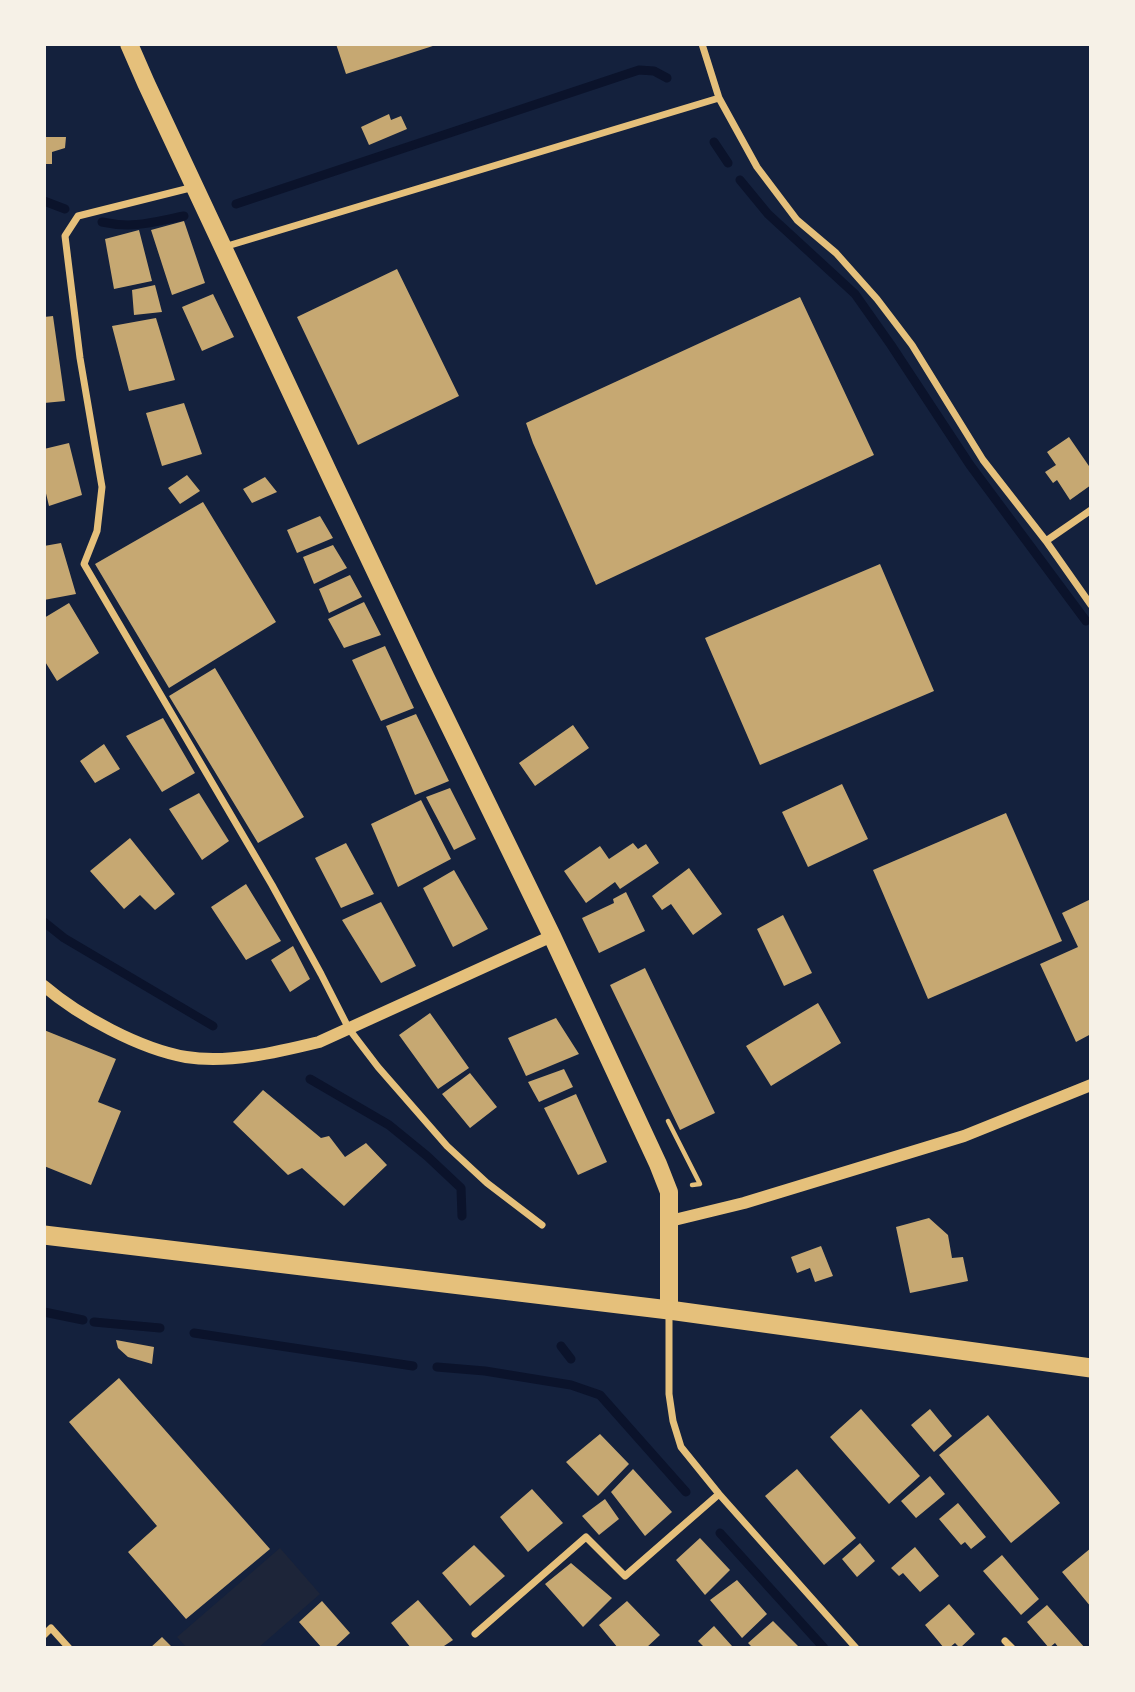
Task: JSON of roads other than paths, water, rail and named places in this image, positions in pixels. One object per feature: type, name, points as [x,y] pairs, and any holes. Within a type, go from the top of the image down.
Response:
[{"type":"highway","points":[[44,1235],[670,1310],[1091,1368]]},
{"type":"main road","points":[[129,44],[426,678],[552,936],[658,1164],[669,1192],[670,1310]]},
{"type":"street","points":[[702,44],[719,98],[757,167],[797,220],[836,253],[877,299],[912,345],[983,460],[1046,541],[1091,605]]},
{"type":"street","points":[[223,247],[719,98]]},
{"type":"street","points":[[195,186],[78,216],[65,236],[80,358],[102,487],[97,531],[84,564],[272,886],[349,1029],[378,1067],[447,1146],[487,1183],[542,1225]]},
{"type":"street","points":[[1046,541],[1091,510]]},
{"type":"street","points":[[44,986],[104,1026],[146,1046],[187,1057],[222,1058],[282,1051],[319,1042],[552,936]]},
{"type":"street","points":[[670,1221],[744,1203],[964,1136],[1091,1085]]},
{"type":"street","points":[[670,1310],[669,1394],[681,1447],[719,1494],[856,1648]]},
{"type":"street","points":[[475,1634],[586,1537],[625,1576],[719,1494]]},
{"type":"street","points":[[44,1635],[51,1628],[69,1648]]},
{"type":"street","points":[[1005,1641],[1012,1648]]},
{"type":"waterway","points":[[236,204],[639,70],[654,71],[667,78]]},
{"type":"waterway","points":[[714,142],[728,163]]},
{"type":"waterway","points":[[740,180],[768,214],[855,294],[970,465],[1086,621]]},
{"type":"waterway","points":[[44,201],[65,209]]},
{"type":"waterway","points":[[102,222],[134,225],[184,216]]},
{"type":"waterway","points":[[44,922],[64,938],[213,1026]]},
{"type":"waterway","points":[[310,1079],[389,1125],[427,1156],[461,1188],[462,1216]]},
{"type":"waterway","points":[[44,1312],[83,1320]]},
{"type":"waterway","points":[[94,1322],[160,1328]]},
{"type":"waterway","points":[[194,1333],[413,1366]]},
{"type":"waterway","points":[[561,1346],[571,1359]]},
{"type":"waterway","points":[[437,1367],[485,1371],[571,1385],[600,1395],[686,1492]]},
{"type":"waterway","points":[[720,1533],[824,1648]]}]
